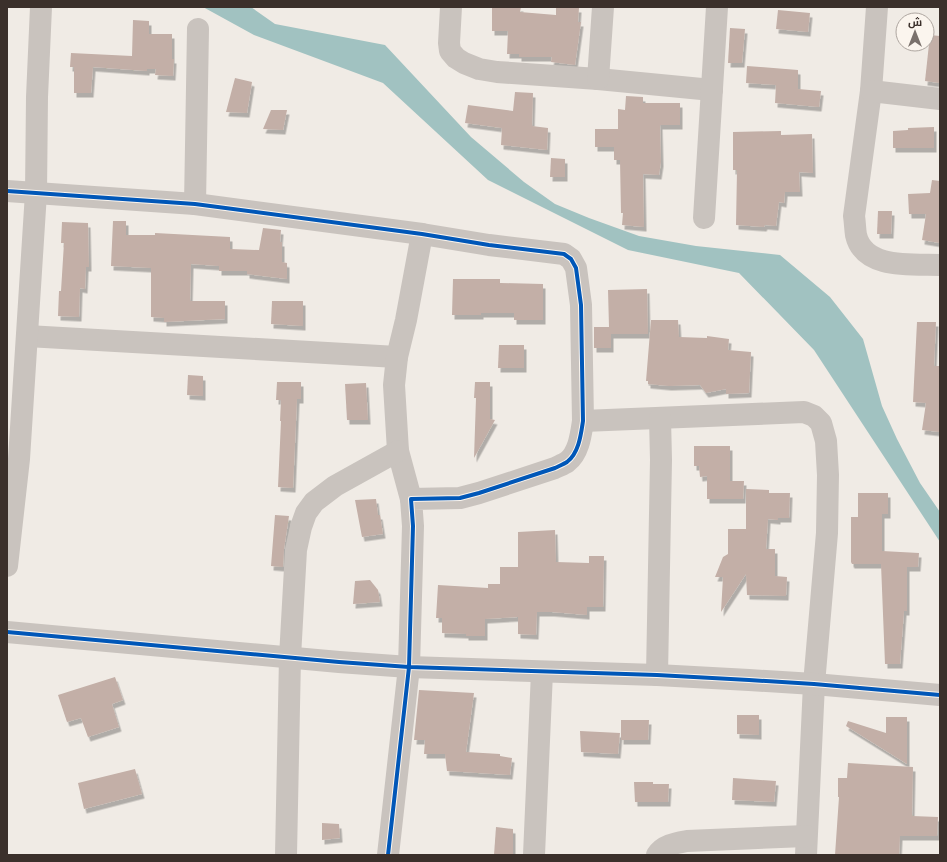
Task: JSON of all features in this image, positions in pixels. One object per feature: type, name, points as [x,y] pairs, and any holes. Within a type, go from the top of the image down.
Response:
[{"type":"street","points":[[7,566],[13,458],[27,336],[36,193],[37,97],[41,7]]},
{"type":"street","points":[[451,7],[450,50],[456,58],[479,69],[497,72],[598,79],[712,90]]},
{"type":"street","points":[[598,79],[603,7]]},
{"type":"street","points":[[704,218],[717,7]]},
{"type":"street","points":[[877,7],[871,91],[854,216],[856,236],[864,250],[873,257],[889,263],[940,265]]},
{"type":"street","points":[[195,204],[198,29]]},
{"type":"street","points":[[871,91],[940,99]]},
{"type":"street","points":[[7,191],[195,204],[422,234],[489,245],[554,252],[564,254],[571,259],[576,268],[581,305],[583,421],[580,438],[574,453],[567,462],[556,468],[479,493],[460,498],[411,499]]},
{"type":"street","points":[[388,855],[409,667],[413,526],[411,499],[398,451],[394,385],[397,357],[406,320],[422,234]]},
{"type":"street","points":[[27,336],[397,357]]},
{"type":"street","points":[[583,421],[804,412],[814,416],[821,423],[826,441],[828,476],[827,532],[814,684],[806,846],[687,841],[671,844],[659,851],[657,855]]},
{"type":"street","points":[[658,675],[661,489],[660,418]]},
{"type":"street","points":[[286,855],[290,657],[296,550],[301,527],[306,513],[314,502],[335,486],[398,451]]},
{"type":"street","points":[[7,632],[409,667],[658,675],[814,684],[940,695]]},
{"type":"street","points":[[534,855],[542,672]]},
{"type":"water","points":[[203,7],[251,7],[275,24],[385,45],[471,137],[524,182],[555,204],[639,236],[696,246],[780,255],[830,297],[863,339],[882,406],[920,483],[940,512],[940,542],[814,350],[739,273],[628,250],[488,180],[383,83],[254,35]]},
{"type":"building","points":[[492,7],[521,7],[520,12],[556,15],[556,7],[579,8],[578,22],[581,22],[575,65],[551,62],[552,57],[519,57],[519,54],[507,54],[508,31],[492,31]]},
{"type":"building","points":[[778,10],[810,13],[808,32],[776,29]]},
{"type":"building","points":[[133,20],[149,21],[149,34],[172,34],[172,59],[174,59],[173,76],[155,75],[156,69],[147,69],[147,71],[93,67],[91,93],[74,93],[74,67],[70,67],[71,53],[132,56]]},
{"type":"building","points":[[730,28],[745,29],[742,63],[728,63]]},
{"type":"building","points":[[935,36],[940,36],[940,83],[925,81],[928,52],[935,52]]},
{"type":"building","points":[[747,66],[798,70],[798,89],[821,91],[819,107],[775,103],[776,85],[746,83]]},
{"type":"building","points":[[235,78],[252,82],[247,113],[226,112]]},
{"type":"building","points":[[515,92],[533,93],[532,126],[548,128],[547,150],[501,145],[502,128],[465,123],[468,105],[513,111]]},
{"type":"building","points":[[626,96],[643,97],[643,103],[680,103],[680,125],[660,125],[661,162],[659,175],[643,174],[644,227],[622,225],[623,213],[621,213],[620,160],[614,160],[614,147],[595,147],[595,129],[618,129],[618,109],[625,110]]},
{"type":"building","points":[[271,110],[287,110],[283,130],[263,129]]},
{"type":"building","points":[[934,127],[934,148],[893,148],[893,131],[908,130],[908,128]]},
{"type":"building","points":[[781,131],[781,135],[812,134],[813,173],[799,172],[800,192],[785,192],[784,203],[779,202],[776,226],[765,225],[764,227],[736,225],[737,170],[733,170],[733,132]]},
{"type":"building","points":[[551,158],[565,159],[565,177],[550,177]]},
{"type":"building","points":[[932,180],[940,181],[940,243],[922,240],[926,214],[909,214],[908,194],[930,193]]},
{"type":"building","points":[[878,211],[892,211],[891,234],[877,234]]},
{"type":"building","points":[[113,221],[126,221],[126,235],[155,235],[155,233],[230,237],[230,249],[259,250],[263,228],[281,230],[280,242],[282,242],[282,262],[287,263],[287,279],[247,274],[247,271],[219,271],[219,266],[191,264],[190,301],[225,301],[225,319],[164,322],[164,318],[151,317],[151,268],[111,266]]},
{"type":"building","points":[[62,222],[88,223],[89,267],[86,267],[85,289],[80,288],[79,317],[58,316],[64,243],[61,243]]},
{"type":"building","points":[[453,279],[500,279],[500,283],[543,284],[543,320],[514,320],[514,313],[452,315]]},
{"type":"building","points":[[647,289],[648,334],[611,334],[611,348],[594,348],[594,327],[609,327],[608,290]]},
{"type":"building","points":[[272,301],[303,301],[303,326],[271,324]]},
{"type":"building","points":[[651,320],[678,320],[679,337],[707,338],[707,336],[729,339],[728,350],[751,352],[749,393],[726,394],[726,389],[706,393],[700,385],[669,386],[648,384],[648,381],[646,381]]},
{"type":"building","points":[[917,322],[936,322],[934,366],[940,366],[940,432],[922,430],[926,403],[913,402]]},
{"type":"building","points":[[499,345],[524,345],[524,368],[498,368]]},
{"type":"building","points":[[188,375],[203,376],[203,396],[187,395]]},
{"type":"building","points":[[277,382],[301,382],[301,399],[297,399],[293,488],[278,487],[281,400],[276,400]]},
{"type":"building","points":[[475,382],[490,382],[490,419],[495,420],[474,458],[476,398],[474,398]]},
{"type":"building","points":[[366,383],[368,420],[347,420],[345,384]]},
{"type":"building","points":[[694,446],[730,446],[730,481],[744,481],[743,499],[707,499],[707,476],[700,477],[699,466],[694,466]]},
{"type":"building","points":[[746,489],[769,490],[769,493],[790,493],[789,518],[778,518],[778,520],[768,519],[766,549],[775,549],[775,576],[787,577],[786,596],[747,595],[746,574],[721,612],[723,577],[715,577],[723,557],[728,554],[728,529],[746,529]]},
{"type":"building","points":[[858,493],[888,493],[888,514],[882,514],[882,551],[919,553],[918,567],[907,567],[907,611],[904,611],[900,664],[885,664],[881,564],[852,564],[851,562],[851,517],[858,517]]},
{"type":"building","points":[[376,499],[383,534],[362,537],[355,500]]},
{"type":"building","points":[[275,515],[289,516],[283,567],[271,566]]},
{"type":"building","points":[[555,530],[556,562],[589,563],[589,556],[604,556],[603,607],[587,607],[587,615],[537,612],[536,635],[518,634],[518,617],[485,619],[485,636],[466,636],[466,634],[442,633],[442,618],[436,618],[438,585],[488,588],[488,584],[500,584],[500,567],[518,567],[518,532]]},
{"type":"building","points":[[370,580],[378,590],[380,602],[353,604],[355,581]]},
{"type":"building","points":[[115,677],[123,700],[112,704],[119,727],[88,737],[81,718],[67,722],[58,695]]},
{"type":"building","points":[[419,690],[474,693],[466,752],[500,754],[500,756],[512,758],[510,775],[447,771],[445,754],[424,754],[425,740],[414,740]]},
{"type":"building","points":[[737,715],[759,715],[759,735],[737,734]]},
{"type":"building","points":[[886,717],[907,717],[907,764],[846,726],[848,721],[886,733]]},
{"type":"building","points":[[621,720],[649,720],[648,740],[621,740]]},
{"type":"building","points":[[580,731],[620,733],[618,754],[581,752]]},
{"type":"building","points":[[848,763],[913,767],[912,816],[938,817],[937,836],[900,836],[899,855],[835,855],[839,797],[838,778],[847,778]]},
{"type":"building","points":[[135,769],[142,794],[84,809],[78,783]]},
{"type":"building","points":[[733,778],[776,781],[774,802],[732,800]]},
{"type":"building","points":[[634,782],[669,784],[668,802],[635,802]]},
{"type":"building","points":[[322,823],[339,824],[340,838],[322,840]]},
{"type":"building","points":[[496,827],[513,829],[513,855],[494,855]]},
{"type":"cycle path","points":[[7,191],[195,204],[564,254],[571,259],[576,268],[581,305],[583,421],[579,443],[574,454],[567,462],[555,468],[479,493],[460,498],[411,499],[413,526],[409,667],[388,855]]},
{"type":"cycle path","points":[[7,632],[409,667],[657,675],[814,684],[940,695]]}]
